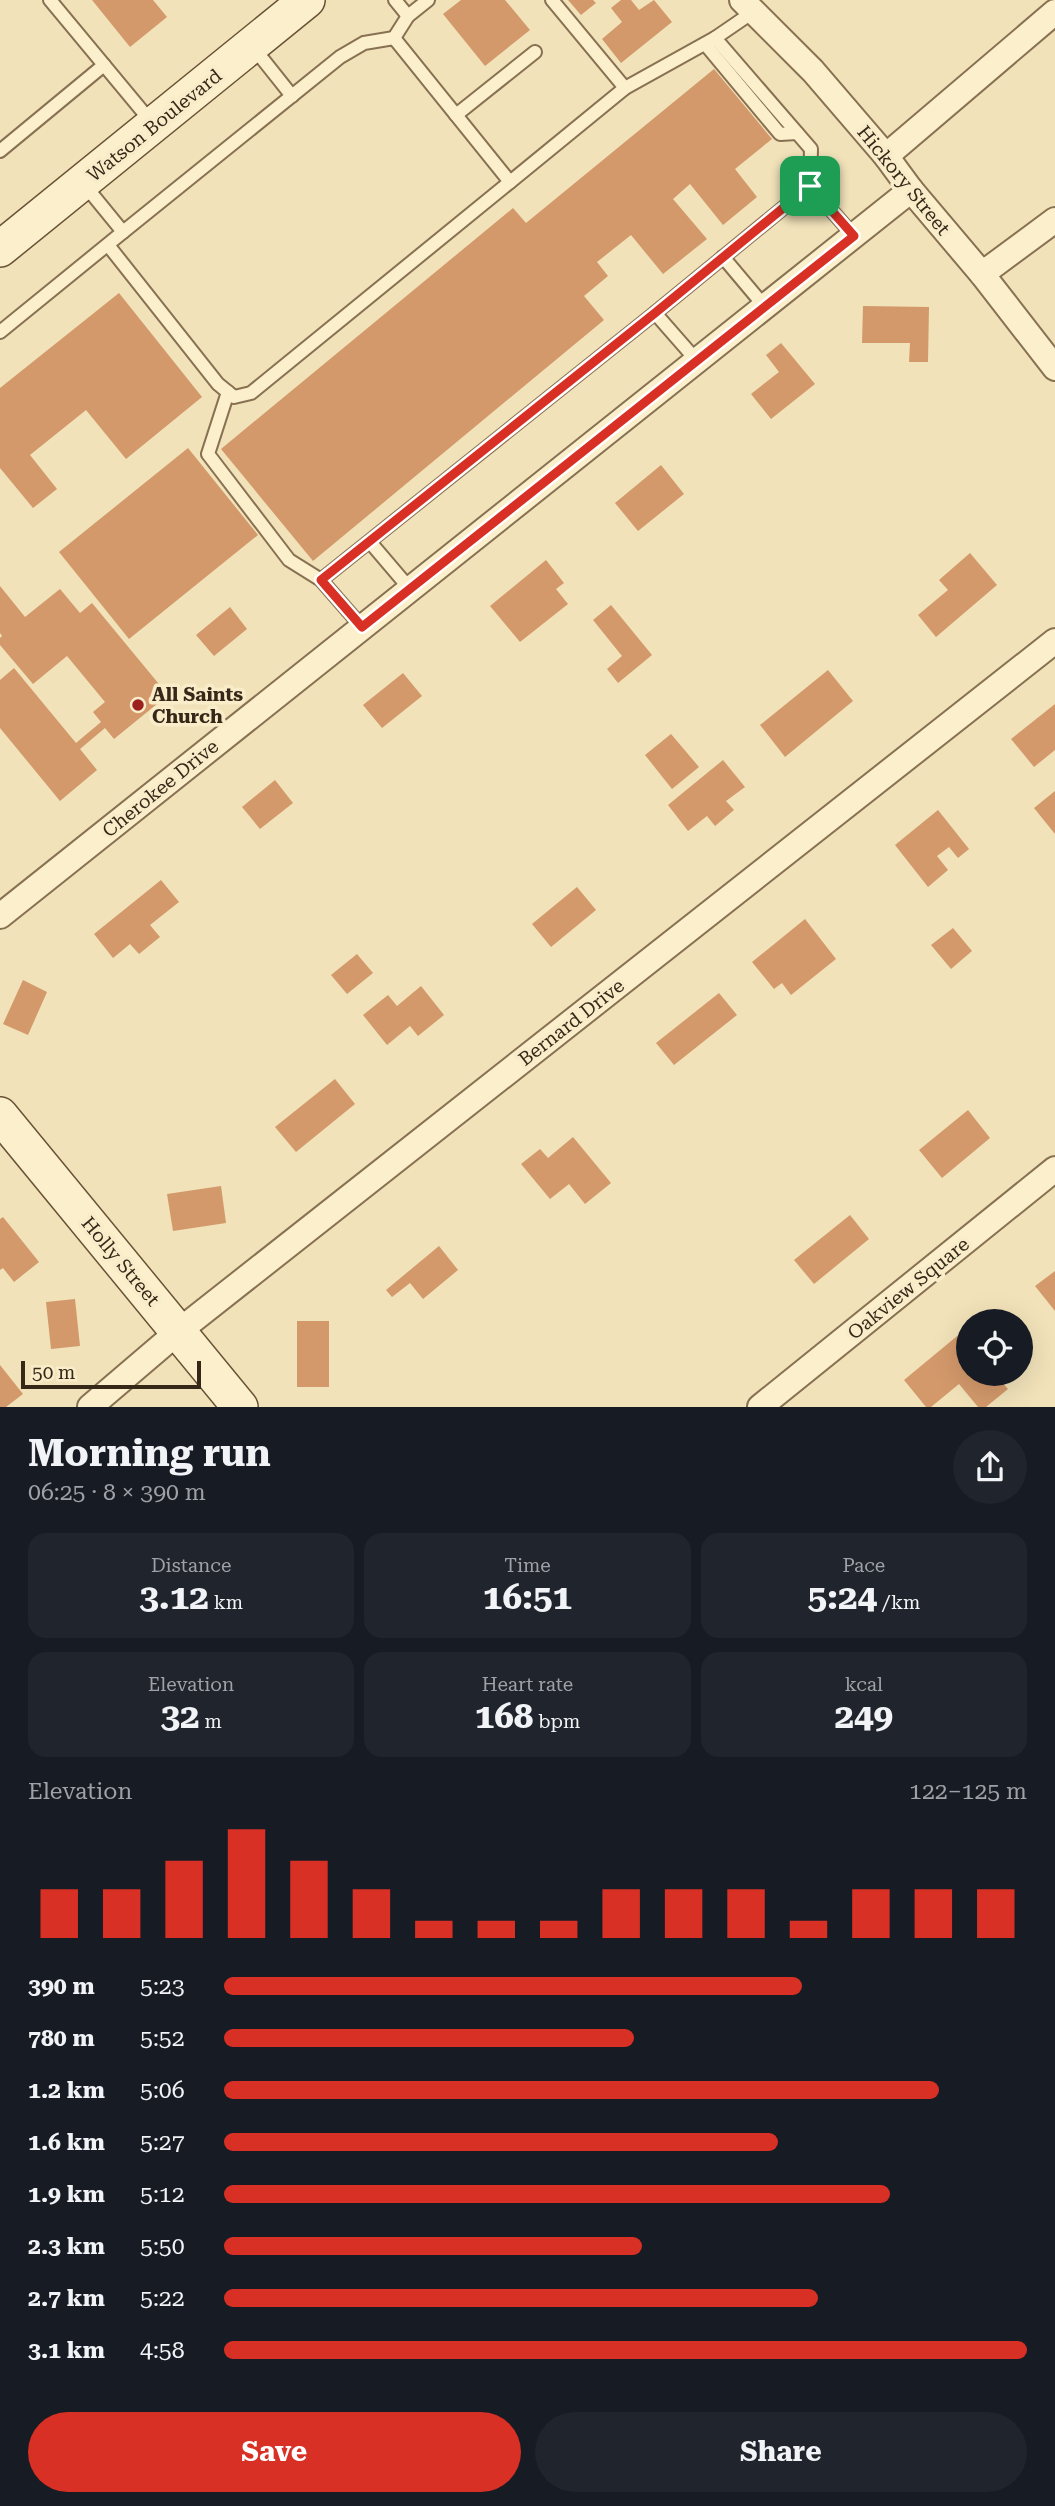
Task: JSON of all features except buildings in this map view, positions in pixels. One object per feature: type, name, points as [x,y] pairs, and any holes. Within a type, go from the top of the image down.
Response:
[{"type":"main road","name":"Watson Boulevard","points":[[0,250],[307,0]]},
{"type":"main road","name":"Holly Street","points":[[0,1115],[240,1407]]},
{"type":"street","name":"Hickory Street","points":[[748,6],[813,71],[886,156],[1055,368]]},
{"type":"street","points":[[886,156],[1055,12]]},
{"type":"street","name":"Cherokee Drive","points":[[0,916],[911,190]]},
{"type":"street","points":[[982,274],[1055,220]]},
{"type":"street","name":"Bernard Drive","points":[[90,1407],[179,1331],[1055,641]]},
{"type":"street","name":"Oakview Square","points":[[760,1407],[1055,1169]]},
{"type":"lane","points":[[50,0],[154,125]]},
{"type":"lane","points":[[394,0],[408,16]]},
{"type":"lane","points":[[2,326],[124,232],[341,57],[364,43],[394,38],[408,16],[428,0]]},
{"type":"lane","points":[[552,0],[625,88]]},
{"type":"lane","points":[[107,245],[218,384],[234,397],[251,393],[625,88],[710,41],[748,6]]},
{"type":"lane","points":[[394,38],[510,182]]},
{"type":"lane","points":[[710,41],[780,134],[797,133],[811,149],[810,186],[854,236]]},
{"type":"lane","points":[[251,46],[292,96]]},
{"type":"lane","points":[[456,115],[535,52]]},
{"type":"lane","points":[[0,151],[104,65]]},
{"type":"lane","points":[[83,183],[124,232]]},
{"type":"lane","points":[[321,580],[810,186]]},
{"type":"lane","points":[[723,257],[765,306]]},
{"type":"lane","points":[[655,313],[697,360]]},
{"type":"lane","points":[[228,392],[208,454],[289,559],[321,580],[362,627]]},
{"type":"lane","points":[[370,541],[410,589]]},
{"type":"place","name":"All Saints Church","points":[[138,705]]},
{"type":"route","points":[[810,186],[854,236],[362,627],[321,580],[810,186]]}]
